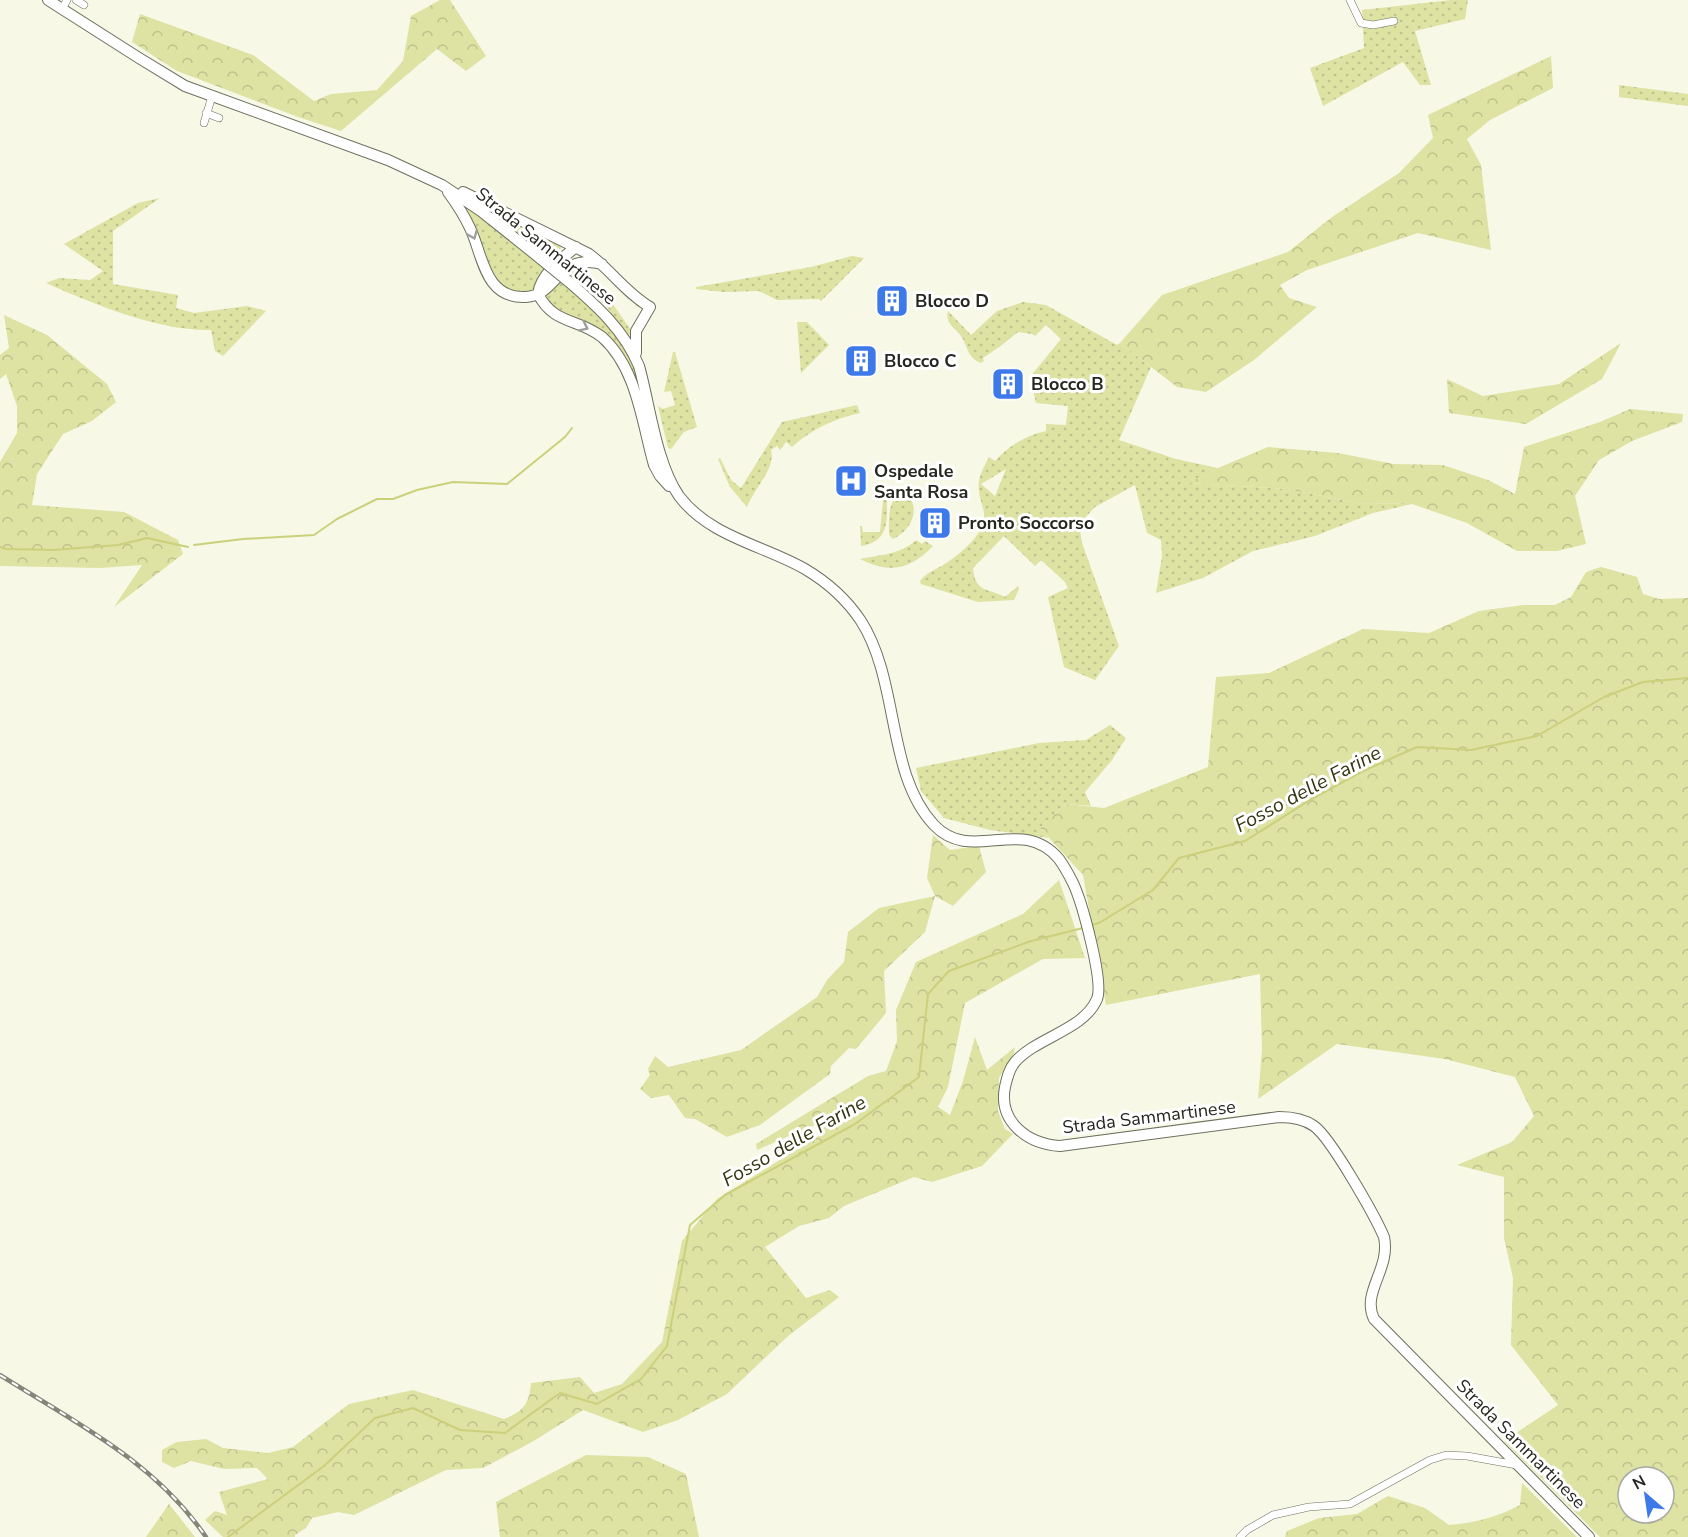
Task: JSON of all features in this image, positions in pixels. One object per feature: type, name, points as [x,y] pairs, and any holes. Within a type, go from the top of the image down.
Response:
[{"type":"main road","name":"Strada Sammartinese","points":[[48,0],[64,4],[185,86],[388,160],[442,185],[541,259],[611,321],[626,340],[639,366],[663,464],[678,494],[698,516],[714,528],[805,569],[843,599],[858,617],[870,636],[880,662],[915,798],[935,826],[946,835],[966,842],[1028,839],[1039,843],[1065,868],[1074,884],[1093,953],[1100,989],[1090,1010],[1079,1020],[1032,1047],[1016,1061],[1005,1085],[1004,1100],[1008,1115],[1015,1126],[1024,1135],[1036,1141],[1060,1146],[1279,1117],[1298,1119],[1316,1127],[1329,1142],[1384,1237],[1386,1250],[1384,1262],[1370,1298],[1370,1309],[1374,1319],[1589,1537]]},
{"type":"main road","points":[[442,185],[464,192],[576,247],[603,264],[625,289],[650,307],[640,320],[636,331],[635,350],[639,366]]},
{"type":"main road","points":[[442,185],[470,228],[484,271],[493,283],[504,291],[516,296],[527,297],[538,294],[567,268],[579,263],[603,264]]},
{"type":"main road","points":[[558,276],[576,247]]},
{"type":"main road","points":[[576,247],[555,266],[540,284],[538,294],[553,314],[596,333],[613,349],[632,384],[657,471],[678,494]]},
{"type":"street","points":[[76,0],[84,5]]},
{"type":"street","points":[[1350,0],[1361,23],[1373,25],[1394,21]]},
{"type":"street","points":[[204,123],[212,96]]},
{"type":"street","points":[[206,113],[219,118]]},
{"type":"street","points":[[1240,1537],[1247,1530],[1273,1515],[1309,1507],[1350,1504],[1430,1460],[1446,1455],[1467,1456],[1518,1466]]},
{"type":"green space","points":[[440,0],[450,0],[486,56],[466,71],[437,49],[341,131],[177,71],[132,42],[140,14],[253,55],[314,101],[331,94],[377,90],[403,61],[411,16]]},
{"type":"green space","points":[[1468,0],[1465,19],[1415,31],[1431,85],[1420,85],[1403,62],[1323,106],[1310,68],[1364,48],[1362,10]]},
{"type":"green space","points":[[1551,56],[1553,88],[1490,120],[1467,139],[1481,165],[1491,250],[1418,233],[1307,270],[1280,285],[1289,298],[1317,307],[1254,360],[1206,392],[1177,387],[1120,343],[1162,295],[1288,252],[1332,217],[1399,173],[1433,138],[1428,115]]},
{"type":"green space","points":[[1619,85],[1688,94],[1688,106],[1619,97]]},
{"type":"green space","points":[[160,198],[113,231],[113,284],[178,295],[176,308],[194,313],[247,306],[266,311],[223,356],[215,351],[211,330],[169,326],[126,315],[46,283],[59,278],[90,280],[103,271],[64,244],[138,203]]},
{"type":"green space","points":[[464,205],[545,256],[489,211],[561,246],[559,254],[534,291],[519,293],[496,280]]},
{"type":"green space","points":[[852,256],[864,258],[821,301],[819,299],[777,300],[759,291],[724,292],[696,289],[696,287],[811,267]]},
{"type":"green space","points":[[580,266],[612,303],[631,330],[629,336],[607,307],[573,277],[566,285],[595,312],[621,342],[636,371],[643,407],[621,354],[548,304],[545,294],[564,273]]},
{"type":"green space","points":[[1023,302],[1046,305],[1117,345],[1120,343],[1151,367],[1119,440],[1176,459],[1218,468],[1190,483],[1287,489],[1357,503],[1412,504],[1373,513],[1315,536],[1253,551],[1203,578],[1156,593],[1162,556],[1161,540],[1147,533],[1135,485],[1095,507],[1079,524],[1082,543],[1119,646],[1095,680],[1064,667],[1048,597],[1068,588],[1065,582],[1041,560],[1035,566],[1004,536],[973,568],[974,576],[980,586],[1005,597],[1018,586],[1014,600],[978,602],[921,584],[920,581],[961,552],[982,527],[984,513],[979,482],[989,457],[995,461],[1018,442],[1046,431],[1046,424],[1066,425],[1068,406],[1036,403],[1030,377],[1061,339],[1046,325],[1035,336],[1018,332],[983,358],[984,361],[981,363],[970,355],[947,315],[948,311],[971,335],[997,311]],"holes":[[[1006,469],[995,496],[981,484]]]},
{"type":"green space","points":[[4,315],[47,335],[107,384],[116,402],[92,421],[63,434],[37,474],[32,505],[124,512],[178,540],[183,554],[114,607],[142,565],[100,568],[0,566],[0,462],[17,433],[17,406],[6,374],[0,379],[0,355],[9,348]]},
{"type":"green space","points":[[797,322],[807,322],[829,345],[801,373]]},
{"type":"green space","points":[[1621,343],[1602,379],[1526,424],[1449,413],[1447,379],[1483,396],[1559,384]]},
{"type":"green space","points":[[673,352],[675,352],[697,427],[684,432],[671,449],[668,448],[658,406],[663,409],[675,405],[671,391],[664,392]]},
{"type":"green space","points":[[857,405],[860,413],[823,425],[792,447],[786,442],[780,450],[777,446],[771,450],[772,457],[768,471],[747,507],[730,487],[718,459],[720,458],[731,480],[741,488],[782,422]]},
{"type":"green space","points":[[1630,409],[1683,414],[1682,422],[1632,441],[1599,460],[1575,496],[1586,544],[1557,551],[1517,551],[1467,523],[1412,504],[1357,503],[1287,489],[1189,483],[1268,447],[1338,453],[1394,464],[1443,465],[1488,480],[1515,494],[1524,447],[1600,422]]},
{"type":"green space","points":[[884,490],[887,491],[886,526],[878,539],[861,546],[860,526],[863,532],[880,532]]},
{"type":"green space","points":[[901,494],[910,498],[914,510],[913,516],[908,527],[893,539],[889,535],[891,506],[896,497]]},
{"type":"green space","points":[[916,540],[922,544],[925,541],[933,546],[907,565],[880,567],[860,559],[896,552]]},
{"type":"green space","points":[[1601,567],[1637,577],[1643,594],[1659,599],[1688,598],[1688,1537],[1600,1537],[1504,1441],[1558,1405],[1511,1345],[1513,1278],[1504,1238],[1504,1177],[1457,1165],[1512,1142],[1534,1116],[1515,1077],[1445,1059],[1337,1044],[1258,1099],[1262,1050],[1260,974],[1106,1005],[1083,875],[1040,828],[1065,804],[1104,808],[1208,767],[1216,677],[1269,673],[1363,629],[1429,633],[1479,611],[1523,605],[1555,605],[1571,597],[1586,572]]},
{"type":"green space","points":[[1110,725],[1126,738],[1112,760],[1085,792],[1091,806],[1065,804],[1040,828],[1049,838],[990,830],[944,818],[921,791],[916,768],[1039,743],[1086,740]]},
{"type":"green space","points":[[933,835],[950,850],[979,846],[986,872],[953,906],[935,896],[927,878]]},
{"type":"green space","points":[[1059,880],[1085,958],[1043,959],[965,1003],[948,1087],[938,1107],[950,1115],[963,1081],[975,1037],[987,1070],[1015,1047],[1013,1056],[999,1078],[998,1111],[1005,1129],[1013,1134],[982,1166],[932,1182],[914,1177],[844,1206],[829,1218],[799,1226],[765,1247],[806,1298],[830,1290],[839,1297],[788,1336],[727,1394],[678,1420],[643,1432],[583,1410],[532,1442],[483,1468],[446,1470],[354,1515],[338,1512],[312,1518],[306,1528],[295,1537],[223,1537],[205,1520],[215,1511],[227,1515],[219,1492],[268,1479],[257,1468],[224,1469],[191,1461],[174,1468],[162,1462],[162,1450],[177,1442],[206,1439],[223,1448],[268,1453],[293,1447],[349,1404],[413,1390],[504,1419],[521,1410],[527,1402],[531,1383],[580,1377],[594,1393],[622,1384],[662,1342],[682,1241],[717,1199],[825,1132],[822,1122],[757,1150],[756,1144],[868,1076],[886,1071],[897,1041],[896,1010],[916,962],[1023,914]]},
{"type":"green space","points":[[935,896],[925,932],[884,971],[886,1013],[856,1049],[849,1048],[831,1066],[830,1074],[760,1125],[727,1137],[695,1119],[685,1118],[669,1095],[651,1098],[640,1089],[650,1075],[648,1069],[655,1056],[668,1067],[741,1050],[817,997],[827,980],[844,962],[848,932],[879,908]]},
{"type":"green space","points":[[586,1455],[648,1457],[686,1474],[699,1537],[500,1537],[496,1502]]},
{"type":"green space","points":[[1522,1483],[1577,1537],[1285,1537],[1287,1531],[1319,1518],[1357,1514],[1388,1496],[1425,1508],[1449,1525],[1477,1521],[1520,1505]]},
{"type":"green space","points":[[169,1504],[195,1537],[146,1537]]},
{"type":"waterway","points":[[194,545],[243,539],[314,535],[337,519],[377,499],[393,499],[417,490],[453,482],[507,484],[565,437],[572,428]]},
{"type":"waterway","points":[[0,547],[53,550],[118,545],[147,538],[188,547]]},
{"type":"waterway","name":"Fosso delle Farine","points":[[1091,925],[1099,923],[1153,890],[1179,858],[1245,841],[1310,800],[1361,772],[1417,747],[1471,750],[1537,736],[1604,697],[1643,682],[1688,678]]},
{"type":"waterway","name":"Fosso delle Farine","points":[[228,1537],[324,1466],[375,1418],[413,1408],[460,1430],[505,1433],[560,1393],[597,1404],[641,1379],[667,1346],[690,1225],[725,1195],[855,1124],[919,1077],[928,994],[949,971],[1031,941],[1083,928]]},
{"type":"railway","points":[[0,1375],[85,1427],[138,1465],[163,1486],[206,1537]]},
{"type":"place","name":"Blocco D","points":[[892,301]]},
{"type":"place","name":"Blocco C","points":[[861,361]]},
{"type":"place","name":"Blocco B","points":[[1008,384]]},
{"type":"place","name":"Ospedale Santa Rosa","points":[[851,481]]},
{"type":"place","name":"Pronto Soccorso","points":[[935,523]]}]
